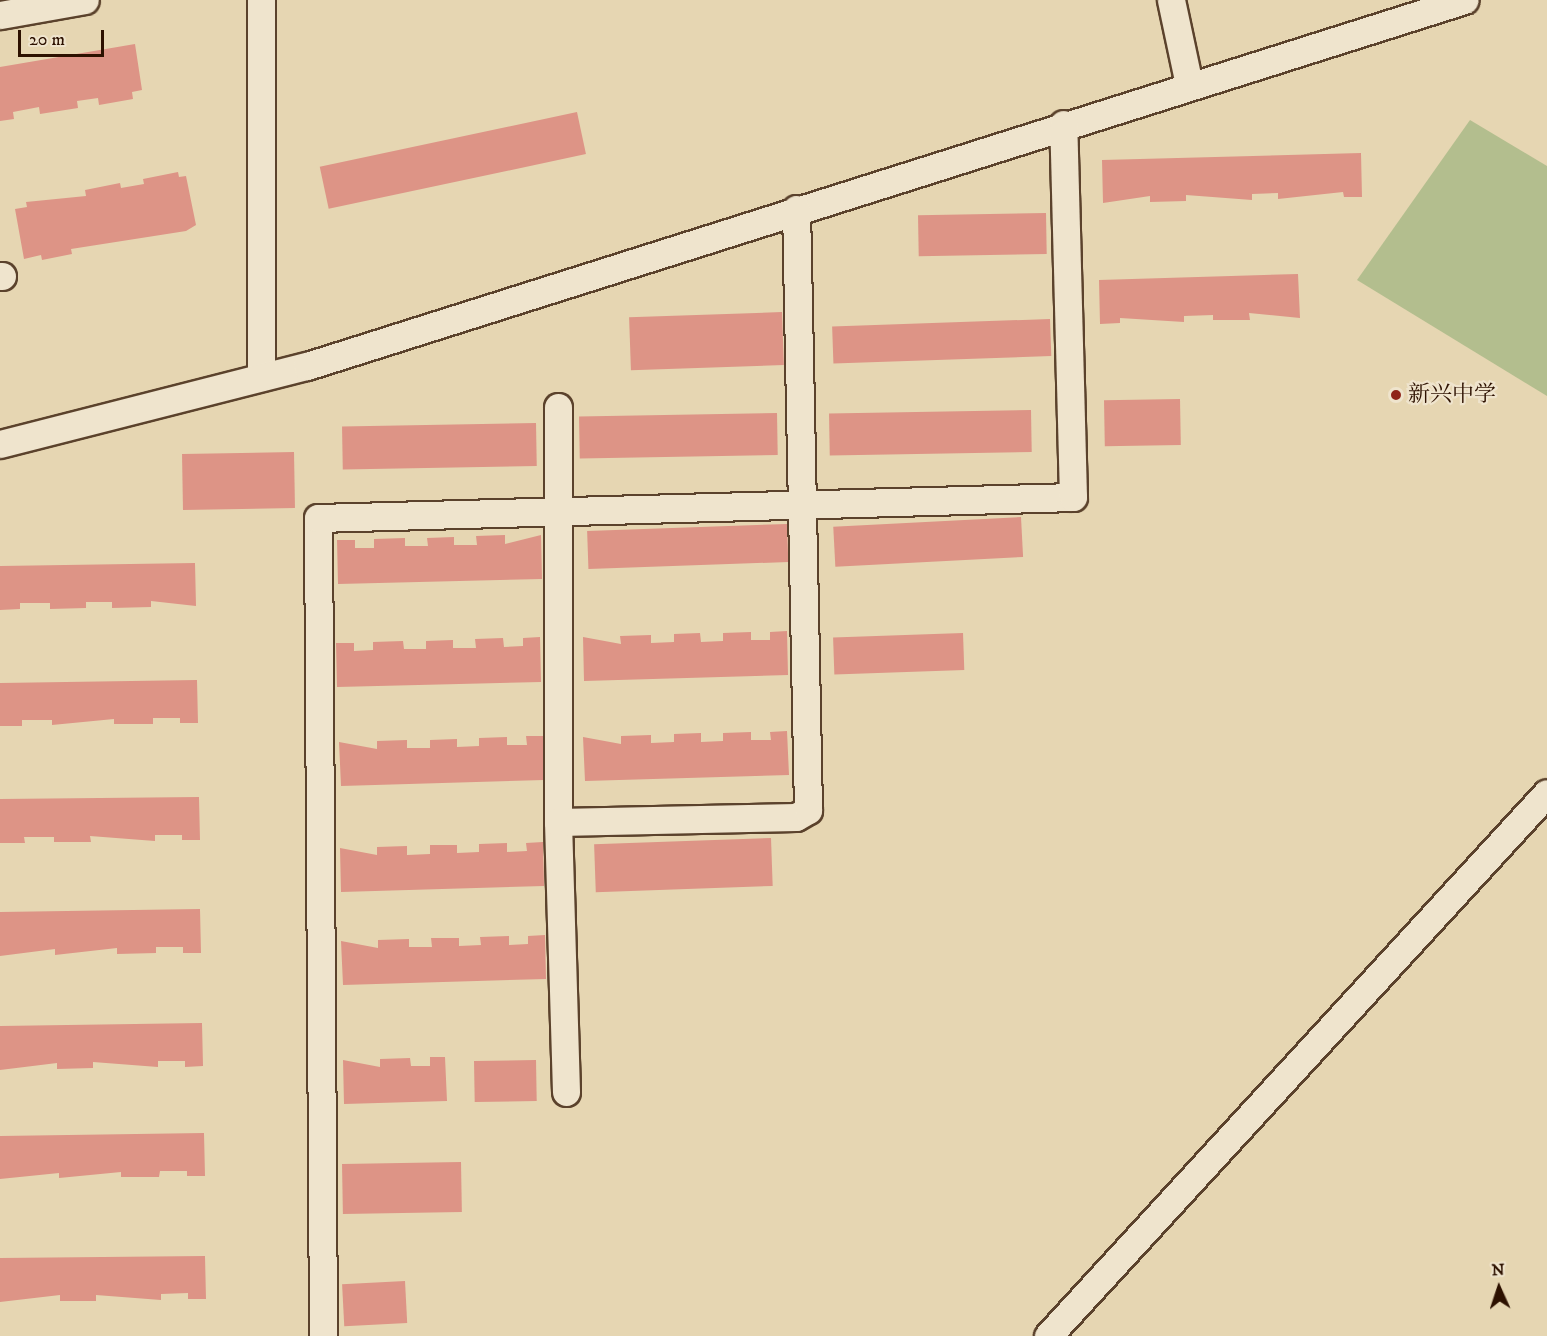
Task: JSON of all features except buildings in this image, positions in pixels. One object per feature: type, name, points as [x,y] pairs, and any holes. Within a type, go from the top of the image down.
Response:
[{"type":"street","points":[[0,15],[85,0]]},
{"type":"street","points":[[261,0],[261,378]]},
{"type":"street","points":[[1171,0],[1190,85]]},
{"type":"street","points":[[0,444],[261,378],[1063,124],[1464,0]]},
{"type":"street","points":[[323,1336],[318,518],[1073,497],[1063,124]]},
{"type":"street","points":[[558,822],[796,817],[808,810],[796,209]]},
{"type":"street","points":[[558,407],[558,822],[566,1092]]},
{"type":"street","points":[[1048,1336],[1547,793]]},
{"type":"green space","points":[[1470,120],[1547,166],[1547,396],[1357,280]]},
{"type":"place","name":"新兴中学","points":[[1396,395]]}]
